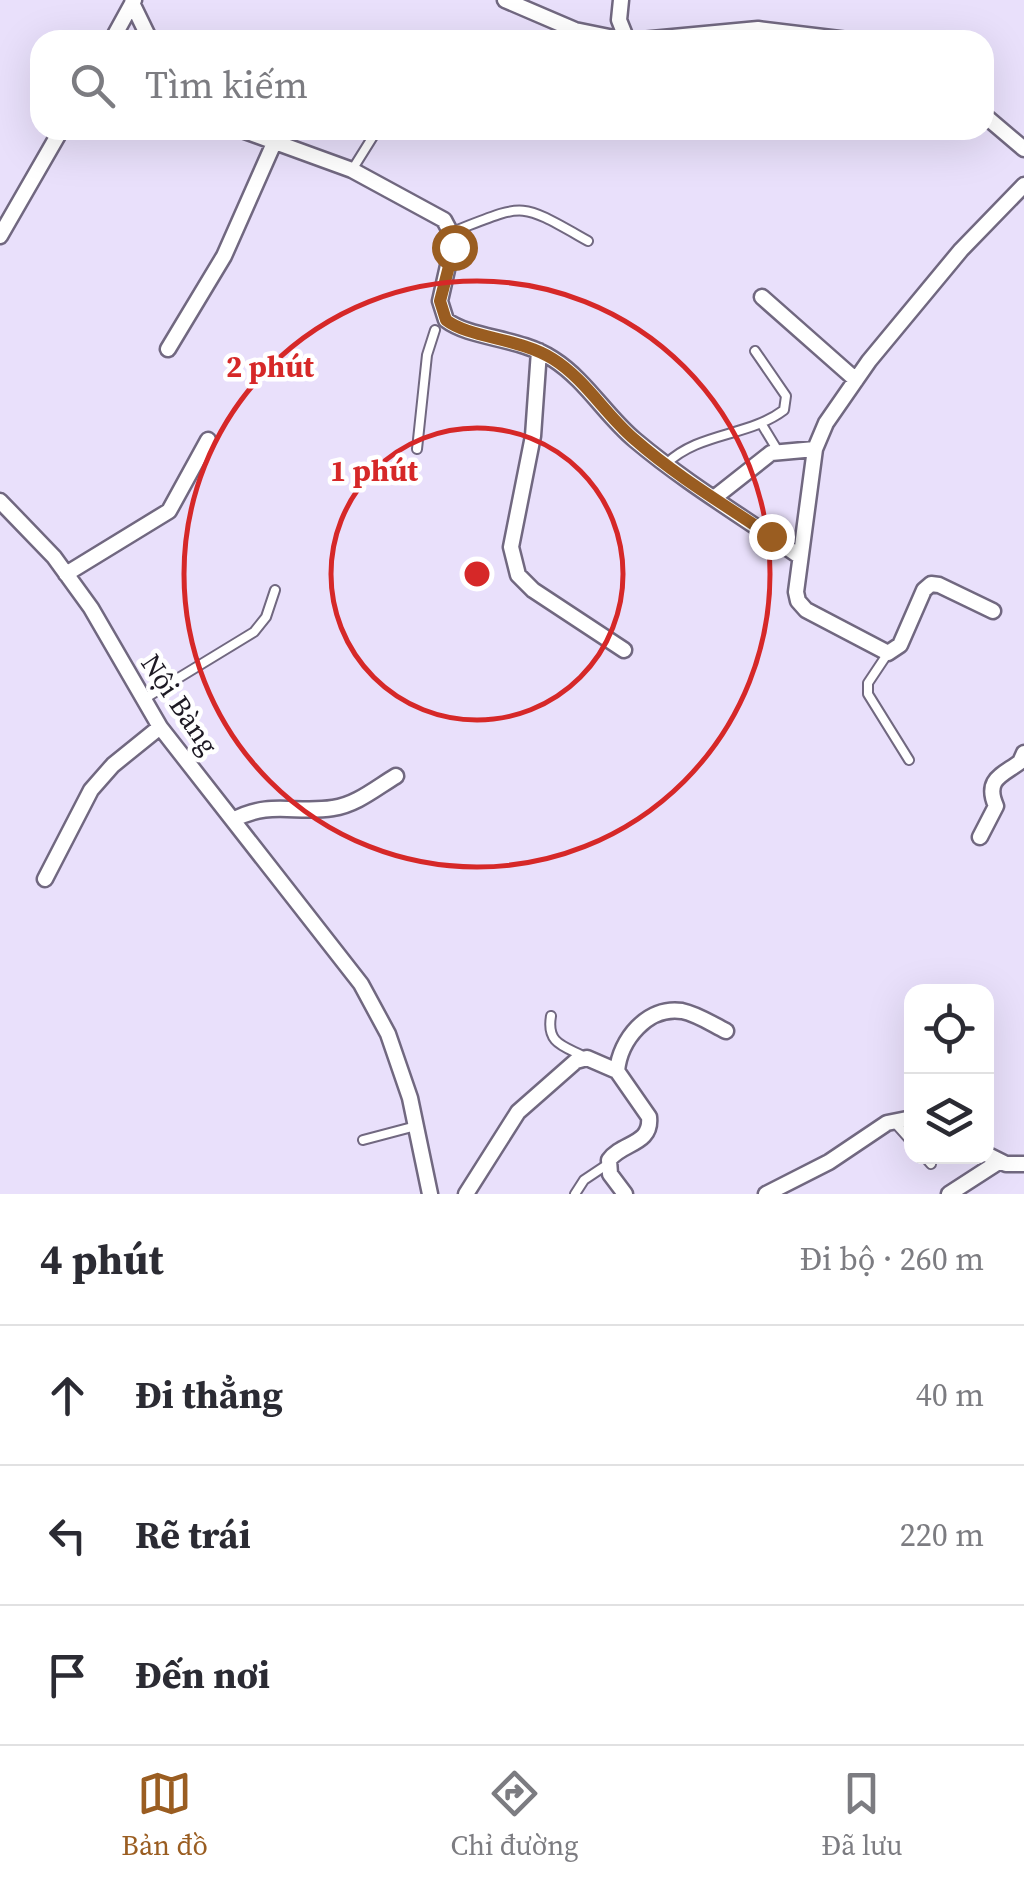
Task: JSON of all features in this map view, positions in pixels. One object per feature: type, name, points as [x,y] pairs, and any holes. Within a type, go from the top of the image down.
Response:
[{"type":"street","points":[[505,0],[575,30]]},
{"type":"street","points":[[621,0],[623,30]]},
{"type":"street","points":[[118,30],[133,2]]},
{"type":"street","points":[[133,2],[146,30]]},
{"type":"street","points":[[994,124],[1024,149]]},
{"type":"street","points":[[0,236],[54,140]]},
{"type":"street","points":[[267,140],[352,170],[438,216],[452,232],[454,247],[438,322],[516,341],[567,369],[624,430],[666,464],[799,556]]},
{"type":"street","points":[[168,349],[224,256],[274,143]]},
{"type":"street","points":[[993,611],[930,584],[900,645],[883,650],[800,604],[796,592],[815,449],[826,423],[960,250],[1024,185]]},
{"type":"street","points":[[762,296],[856,380]]},
{"type":"street","points":[[539,351],[533,436],[511,547],[513,566],[533,590],[624,650]]},
{"type":"street","points":[[66,574],[170,511],[208,440]]},
{"type":"street","points":[[714,498],[778,450],[815,449]]},
{"type":"street","name":"Nội Bàng","points":[[0,501],[66,574],[91,608],[160,726],[322,934],[376,1010],[410,1098],[430,1194]]},
{"type":"street","points":[[45,880],[92,790],[113,765],[160,726]]},
{"type":"street","points":[[980,837],[996,806],[992,794],[996,780],[1004,769],[1020,762],[1024,753]]},
{"type":"street","points":[[232,820],[264,808],[340,807],[396,776]]},
{"type":"street","points":[[617,1071],[631,1034],[659,1013],[684,1012],[726,1031]]},
{"type":"street","points":[[466,1194],[518,1112],[576,1061],[587,1058],[617,1071],[649,1118],[645,1136],[616,1152],[608,1164],[610,1174],[625,1194]]},
{"type":"street","points":[[766,1194],[828,1162],[892,1120],[904,1119]]},
{"type":"street","points":[[994,1158],[1012,1166],[1024,1164]]},
{"type":"street","points":[[950,1194],[986,1164]]},
{"type":"lane","points":[[352,170],[371,140]]},
{"type":"lane","points":[[452,232],[520,208],[533,210],[588,241]]},
{"type":"lane","points":[[417,449],[427,354],[438,322]]},
{"type":"lane","points":[[666,464],[690,446],[761,423],[782,412],[786,396],[755,350]]},
{"type":"lane","points":[[761,423],[778,450]]},
{"type":"lane","points":[[144,700],[254,632],[266,618],[275,590]]},
{"type":"lane","points":[[883,650],[868,683],[868,694],[909,760]]},
{"type":"lane","points":[[552,1016],[548,1030],[552,1038],[587,1058]]},
{"type":"lane","points":[[892,1120],[904,1133]]},
{"type":"lane","points":[[363,1140],[416,1126]]},
{"type":"lane","points":[[576,1194],[588,1176],[608,1164]]},
{"type":"route","points":[[454,247],[440,301],[446,320],[458,327],[516,341],[550,357],[567,369],[633,439],[771,536]]}]
